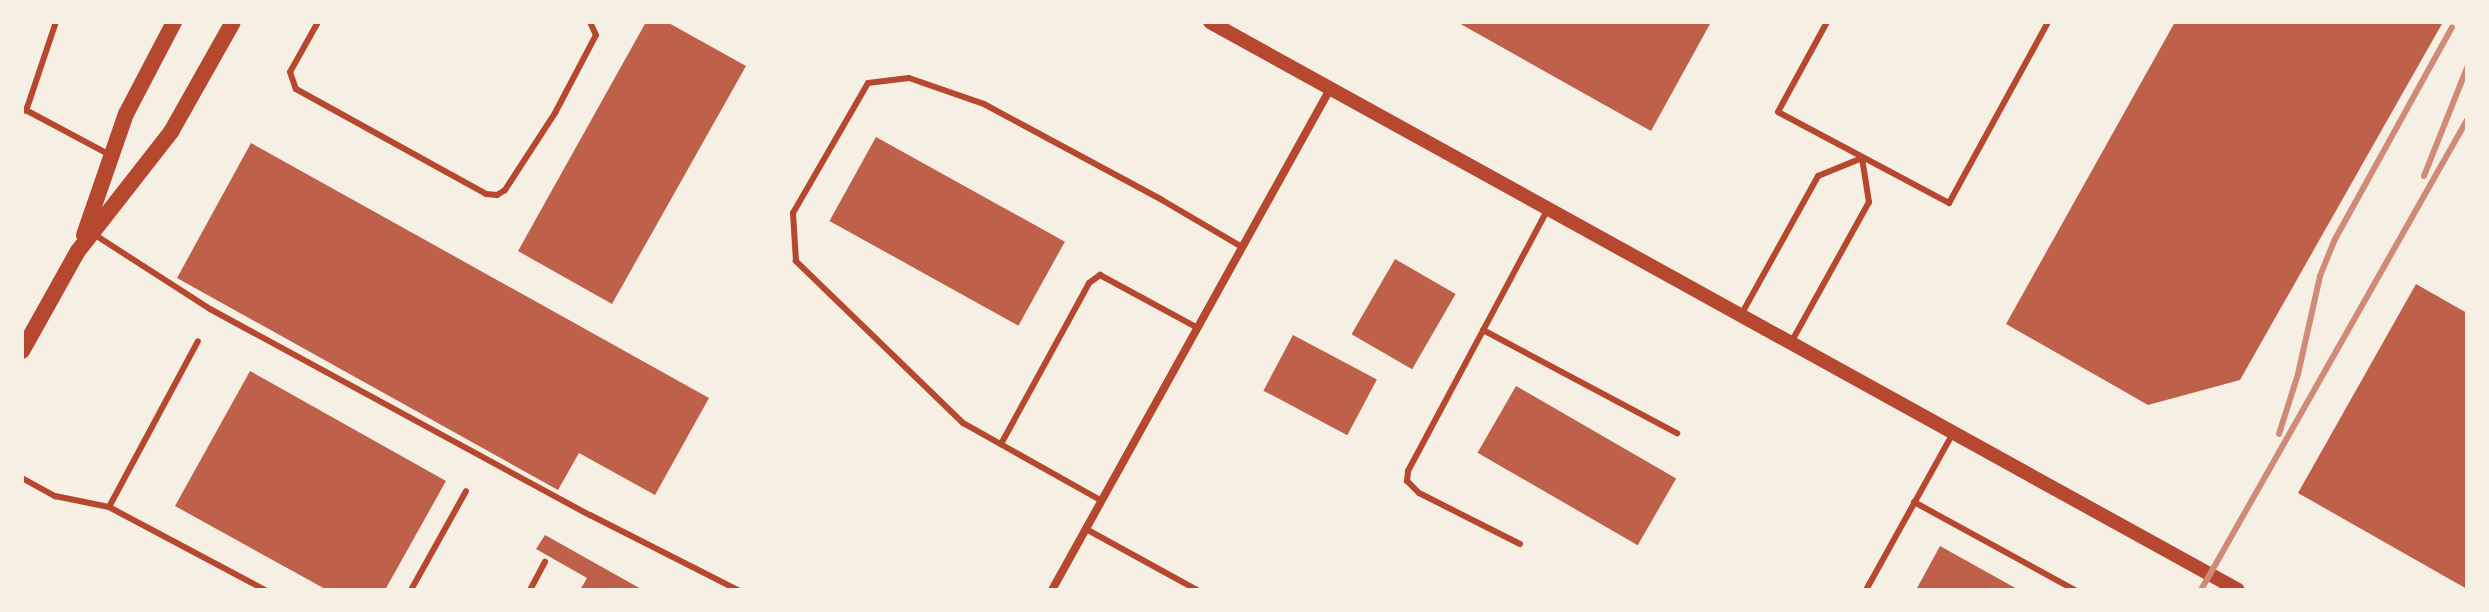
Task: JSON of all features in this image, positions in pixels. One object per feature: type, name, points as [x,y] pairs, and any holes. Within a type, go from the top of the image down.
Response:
[{"type":"main road","points":[[22,351],[89,230],[126,114],[174,22]]},
{"type":"main road","points":[[89,230],[171,132],[233,22]]},
{"type":"street","points":[[1215,23],[2238,590]]},
{"type":"street","points":[[1052,590],[1330,89]]},
{"type":"lane","points":[[56,22],[24,110],[112,155]]},
{"type":"lane","points":[[318,22],[290,72],[296,89],[486,194],[497,195],[505,190],[555,113],[596,35],[590,22]]},
{"type":"lane","points":[[1827,22],[1778,112],[1949,203],[2048,22]]},
{"type":"lane","points":[[1102,501],[963,423],[796,261],[793,213],[868,83],[909,78],[984,104],[1242,247]]},
{"type":"lane","points":[[1740,315],[1818,176],[1862,158]]},
{"type":"lane","points":[[1791,343],[1869,202],[1862,158]]},
{"type":"lane","points":[[1520,544],[1419,493],[1407,481],[1408,471],[1548,209]]},
{"type":"lane","points":[[89,230],[168,285],[210,309],[590,515],[738,590]]},
{"type":"lane","points":[[1001,444],[1089,283],[1100,275],[1198,328]]},
{"type":"lane","points":[[1483,330],[1677,433]]},
{"type":"lane","points":[[109,507],[198,341]]},
{"type":"lane","points":[[1866,590],[1953,433]]},
{"type":"lane","points":[[22,478],[55,496],[109,507],[265,590]]},
{"type":"lane","points":[[411,590],[466,491]]},
{"type":"lane","points":[[1914,502],[2075,590]]},
{"type":"lane","points":[[1086,529],[1197,590]]},
{"type":"lane","points":[[530,590],[545,562]]},
{"type":"building","points":[[646,22],[667,22],[746,66],[612,304],[518,251]]},
{"type":"building","points":[[1457,22],[1711,22],[1651,131]]},
{"type":"building","points":[[2175,22],[2443,22],[2240,380],[2148,405],[2006,324]]},
{"type":"building","points":[[876,137],[1065,242],[1018,326],[829,221]]},
{"type":"building","points":[[251,143],[709,398],[655,495],[579,453],[558,490],[177,278]]},
{"type":"building","points":[[1395,259],[1456,294],[1412,369],[1352,334]]},
{"type":"building","points":[[2416,284],[2467,313],[2467,589],[2298,493]]},
{"type":"building","points":[[1293,335],[1377,380],[1347,435],[1263,391]]},
{"type":"building","points":[[250,371],[446,481],[385,590],[327,590],[175,506]]},
{"type":"building","points":[[1516,386],[1676,478],[1638,545],[1478,453]]},
{"type":"building","points":[[545,535],[643,590],[580,590],[587,578],[536,549]]},
{"type":"building","points":[[1940,546],[2019,590],[1916,590]]},
{"type":"railway","points":[[2279,434],[2298,374],[2320,276],[2334,241],[2452,27]]},
{"type":"railway","points":[[2424,176],[2467,68]]},
{"type":"railway","points":[[2201,590],[2467,120]]}]
